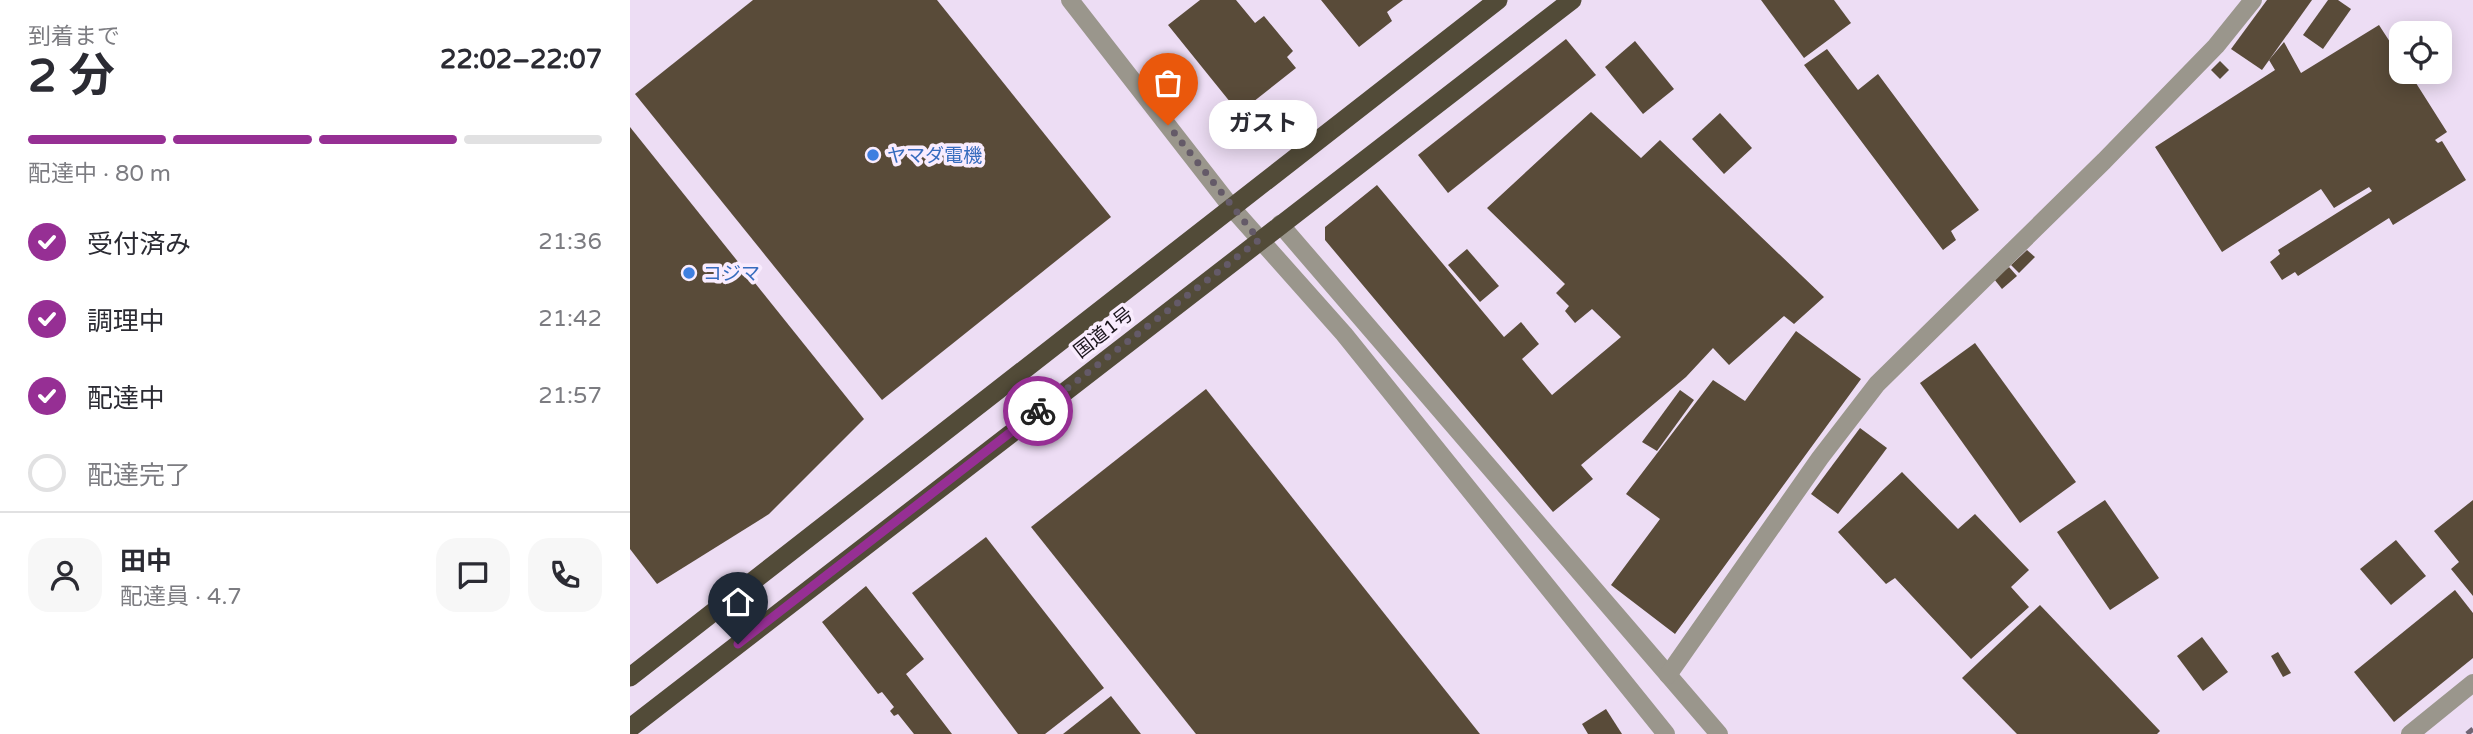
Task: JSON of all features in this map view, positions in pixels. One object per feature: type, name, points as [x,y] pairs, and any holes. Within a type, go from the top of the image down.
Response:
[{"type":"highway","name":"国道1号","points":[[630,677],[1498,0]]},
{"type":"highway","name":"国道1号","points":[[630,728],[1572,0]]},
{"type":"street","points":[[1070,0],[1232,208],[1344,334],[1666,734]]},
{"type":"street","points":[[1668,675],[1820,458],[1877,384],[2216,46],[2253,0]]},
{"type":"street","points":[[1280,224],[1719,734]]},
{"type":"street","points":[[2410,734],[2473,683]]},
{"type":"building","name":"ヤマダ電機","points":[[753,0],[937,0],[1111,217],[882,400],[635,94]]},
{"type":"building","points":[[1200,0],[1236,0],[1255,23],[1264,16],[1293,51],[1287,57],[1296,68],[1239,113],[1168,25]]},
{"type":"building","points":[[1321,0],[1403,0],[1387,12],[1392,21],[1359,47]]},
{"type":"building","points":[[1761,0],[1834,0],[1851,23],[1804,58]]},
{"type":"building","points":[[2267,0],[2312,0],[2262,70],[2231,49]]},
{"type":"building","points":[[2328,0],[2338,0],[2351,9],[2323,49],[2303,35]]},
{"type":"building","points":[[2379,25],[2389,40],[2389,84],[2417,84],[2447,132],[2435,140],[2438,143],[2442,141],[2466,180],[2393,225],[2389,218],[2298,276],[2295,272],[2282,280],[2270,262],[2280,254],[2278,250],[2372,191],[2369,187],[2334,208],[2321,189],[2222,252],[2155,147],[2275,70],[2269,60],[2284,42],[2301,73]]},
{"type":"building","points":[[1566,39],[1596,75],[1448,193],[1418,155]]},
{"type":"building","points":[[1635,41],[1674,89],[1643,114],[1605,67]]},
{"type":"building","points":[[1827,49],[1858,90],[1878,74],[1979,210],[1951,231],[1956,240],[1943,250],[1804,65]]},
{"type":"building","points":[[2220,61],[2229,70],[2220,79],[2211,70]]},
{"type":"building","points":[[1591,112],[1641,158],[1660,140],[1824,297],[1794,324],[1784,316],[1729,365],[1713,348],[1686,377],[1581,465],[1593,479],[1553,512],[1325,240],[1325,227],[1377,185],[1504,337],[1521,322],[1539,344],[1522,359],[1552,395],[1621,337],[1592,309],[1575,323],[1565,311],[1569,306],[1556,293],[1565,284],[1487,208]]},
{"type":"building","points":[[1720,113],[1752,148],[1724,174],[1692,139]]},
{"type":"building","name":"コジマ","points":[[630,127],[864,419],[769,514],[657,584],[630,549]]},
{"type":"building","points":[[1467,249],[1499,286],[1480,302],[1448,265]]},
{"type":"building","points":[[2027,250],[2035,257],[2019,273],[2011,265]]},
{"type":"building","points":[[2009,267],[2017,276],[2002,289],[1994,279]]},
{"type":"building","points":[[1796,331],[1861,379],[1675,634],[1611,585],[1660,519],[1626,494],[1713,380],[1745,401]]},
{"type":"building","points":[[1975,343],[2076,482],[2020,523],[1920,383]]},
{"type":"building","points":[[1206,389],[1480,734],[1196,734],[1031,527]]},
{"type":"building","points":[[1680,390],[1694,400],[1657,451],[1642,442]]},
{"type":"building","points":[[1860,428],[1887,448],[1838,514],[1811,494]]},
{"type":"building","points":[[1902,472],[1958,529],[1975,514],[2029,570],[2011,587],[2029,607],[1971,659],[1895,578],[1886,584],[1838,532]]},
{"type":"building","points":[[2105,500],[2159,578],[2110,610],[2057,532]]},
{"type":"building","points":[[2473,500],[2473,596],[2451,569],[2459,562],[2434,531]]},
{"type":"building","points":[[986,537],[1104,688],[1045,734],[1018,734],[912,593]]},
{"type":"building","points":[[2396,540],[2426,576],[2391,605],[2360,569]]},
{"type":"building","points":[[866,586],[924,659],[906,674],[952,734],[914,734],[898,714],[894,716],[890,711],[894,707],[882,692],[878,694],[822,622]]},
{"type":"building","points":[[2455,590],[2473,613],[2473,658],[2394,722],[2354,672]]},
{"type":"building","points":[[2040,605],[2160,731],[2157,734],[2017,734],[1962,678]]},
{"type":"building","points":[[2202,637],[2228,672],[2203,691],[2177,656]]},
{"type":"building","points":[[2278,652],[2291,673],[2283,677],[2271,656]]},
{"type":"building","points":[[1111,696],[1141,734],[1063,734]]},
{"type":"building","points":[[1606,709],[1622,734],[1588,734],[1582,724]]},
{"type":"railway","points":[[2467,734],[2473,729]]},
{"type":"way so far","points":[[1038,411],[1259,240],[1168,125]]},
{"type":"place","name":"ガスト","points":[[1168,125]]},
{"type":"place","name":"ヤマダ電機","points":[[873,155]]},
{"type":"place","name":"コジマ","points":[[689,273]]},
{"type":"route","points":[[738,644],[1038,411]]}]
